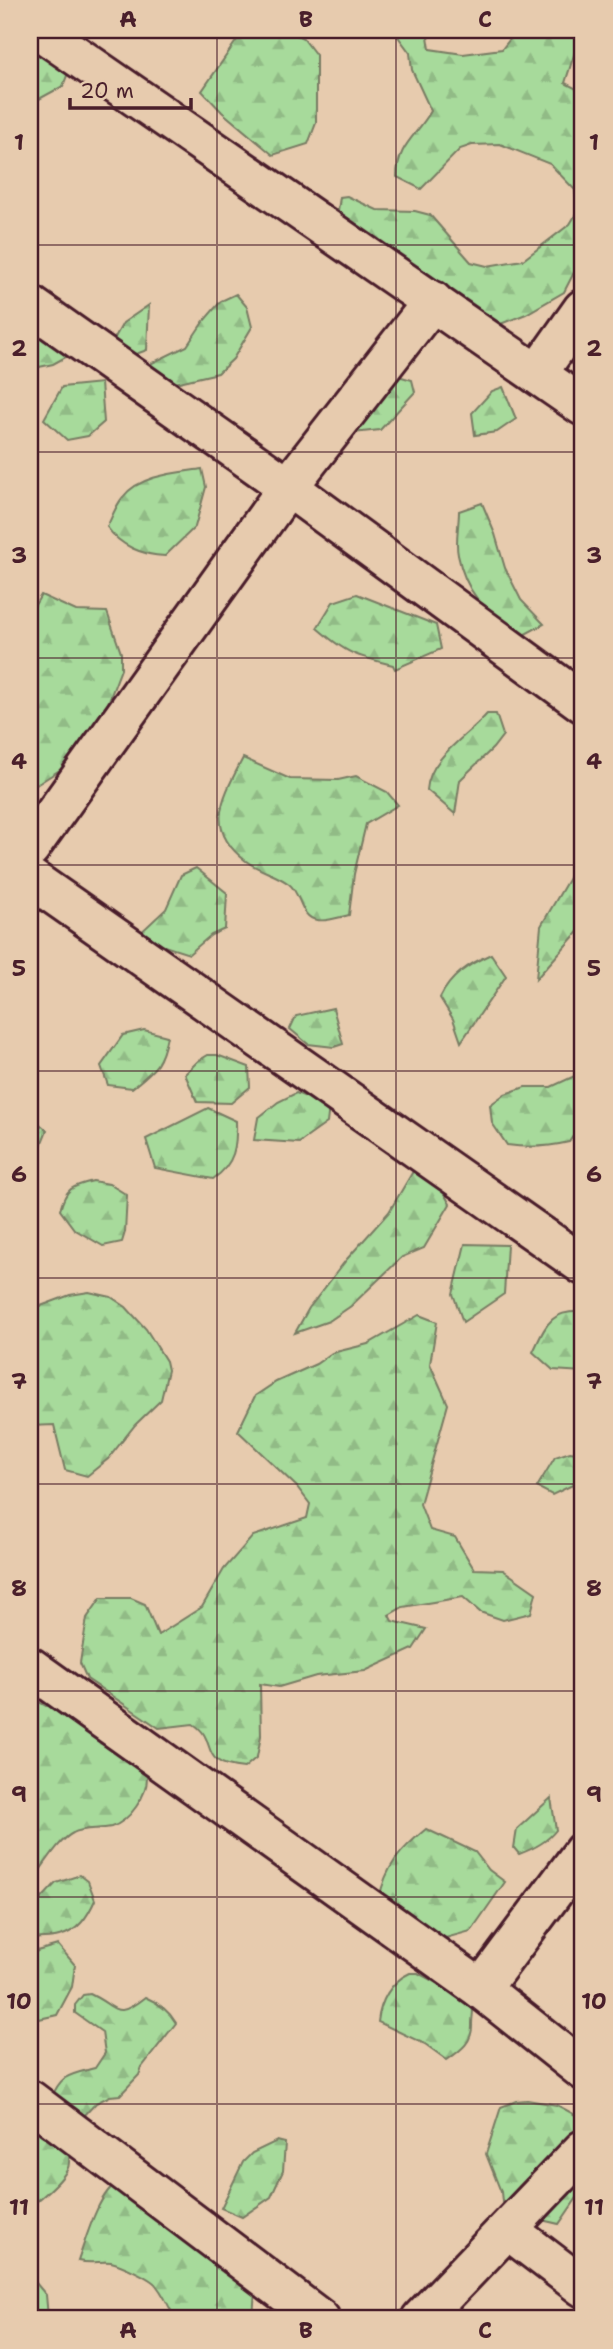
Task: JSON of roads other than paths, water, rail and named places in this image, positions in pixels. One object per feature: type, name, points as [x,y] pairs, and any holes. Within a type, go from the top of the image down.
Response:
[{"type":"street","points":[[38,30],[583,406]]},
{"type":"street","points":[[30,848],[288,487],[433,301]]},
{"type":"street","points":[[30,306],[288,487],[583,703]]},
{"type":"street","points":[[537,374],[583,309]]},
{"type":"street","points":[[30,878],[583,1265]]},
{"type":"street","points":[[30,1667],[481,1989],[583,2070]]},
{"type":"street","points":[[481,1989],[583,1852]]},
{"type":"street","points":[[30,2100],[320,2319]]},
{"type":"street","points":[[421,2319],[583,2150]]},
{"type":"street","points":[[508,2230],[583,2287]]}]
